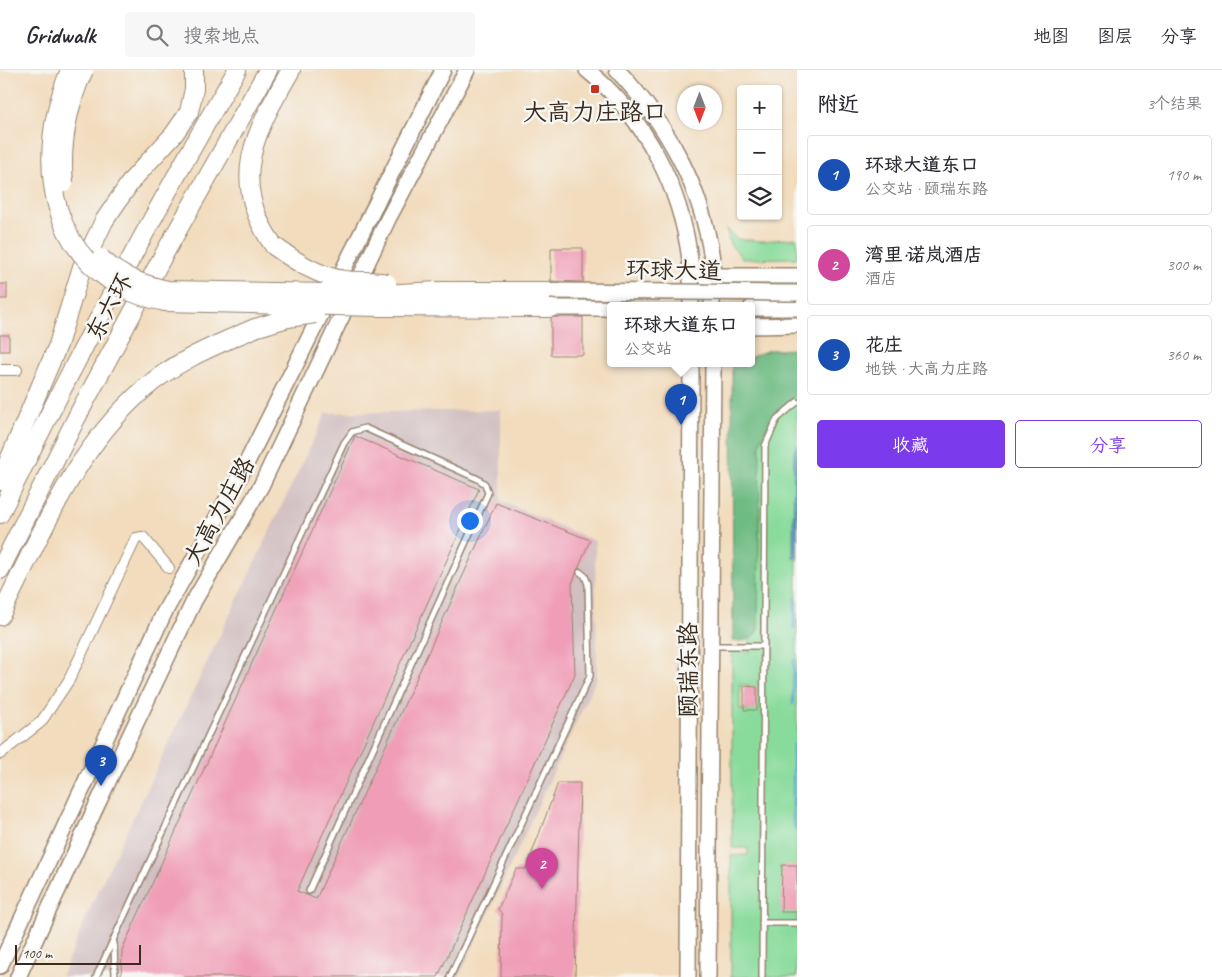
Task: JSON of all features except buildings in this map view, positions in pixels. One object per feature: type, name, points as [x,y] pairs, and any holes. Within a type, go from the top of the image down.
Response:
[{"type":"highway","points":[[70,70],[60,95],[54,130],[53,187],[59,217],[74,244],[96,270],[114,284],[139,296],[165,302],[382,295],[438,291],[550,299]]},
{"type":"highway","points":[[84,70],[72,98],[65,134],[64,180],[69,210],[80,234],[92,250],[111,268],[138,283],[168,290],[550,299]]},
{"type":"highway","points":[[0,482],[58,345],[82,267],[104,221],[132,180],[174,134],[189,112],[194,89],[194,70]]},
{"type":"highway","name":"东六环","points":[[0,514],[34,443],[138,246],[236,70]]},
{"type":"highway","name":"东六环","points":[[0,570],[117,342],[268,70]]},
{"type":"highway","points":[[291,70],[268,112],[251,151],[249,178],[252,203],[262,230],[274,246],[291,259],[324,275],[345,280],[382,295]]},
{"type":"highway","points":[[0,616],[60,494],[96,440],[143,390],[190,357],[255,328],[382,295]]},
{"type":"main road","name":"大高力庄路","points":[[0,966],[164,614],[240,476],[443,70]]},
{"type":"main road","name":"大高力庄路","points":[[18,977],[95,809],[194,602],[261,486],[388,219],[467,70]]},
{"type":"main road","points":[[587,70],[603,83],[620,102],[642,131],[664,170],[680,208],[686,234],[691,276],[691,302]]},
{"type":"main road","points":[[617,70],[637,91],[658,120],[700,204],[708,240],[712,276],[712,302]]},
{"type":"main road","points":[[691,276],[797,276]]},
{"type":"main road","name":"环球大道","points":[[550,299],[797,294]]},
{"type":"main road","name":"环球大道","points":[[550,299],[607,307]]},
{"type":"main road","points":[[755,308],[797,308]]},
{"type":"main road","points":[[755,326],[797,325]]},
{"type":"main road","name":"颐瑞东路","points":[[688,977],[691,367]]},
{"type":"main road","name":"颐瑞东路","points":[[708,977],[713,367]]},
{"type":"street","points":[[0,370],[18,370]]},
{"type":"street","points":[[0,754],[41,722],[69,680],[136,538],[143,537],[170,568]]},
{"type":"lane","points":[[762,977],[765,446],[777,419],[797,402]]},
{"type":"lane","points":[[96,977],[344,443],[355,430],[368,428],[482,481],[487,487],[487,496],[310,890]]},
{"type":"lane","points":[[450,977],[590,676],[588,584],[585,576],[580,572]]},
{"type":"lane","points":[[711,646],[764,646]]},
{"type":"lane","points":[[762,923],[797,923]]},
{"type":"lane","points":[[114,941],[115,977]]},
{"type":"shaded area","points":[[501,410],[501,501],[595,541],[597,677],[459,977],[61,977],[91,906],[326,413]]},
{"type":"green space","points":[[726,228],[737,239],[761,241],[797,238],[797,258],[743,259],[730,244]]},
{"type":"green space","points":[[797,349],[797,395],[773,416],[760,444],[758,629],[751,638],[733,641],[732,367],[755,367],[755,355],[769,350]]},
{"type":"green space","points":[[797,390],[797,977],[731,977],[731,856],[748,855],[748,848],[732,848],[732,651],[749,652],[750,413]],"holes":[[[740,685],[749,685],[749,710],[740,710]]]},
{"type":"water","points":[[797,444],[797,558],[793,558],[794,452]]},
{"type":"waterway","points":[[794,628],[795,598]]},
{"type":"waterway","points":[[793,704],[794,660]]},
{"type":"waterway","points":[[793,745],[793,820],[796,830]]},
{"type":"place","name":"大高力庄路口","points":[[595,89]]},
{"type":"place","name":"环球大道东口","points":[[681,425]]},
{"type":"place","name":"花庄","points":[[101,786]]},
{"type":"place","name":"湾里·诺岚酒店","points":[[542,889]]}]
